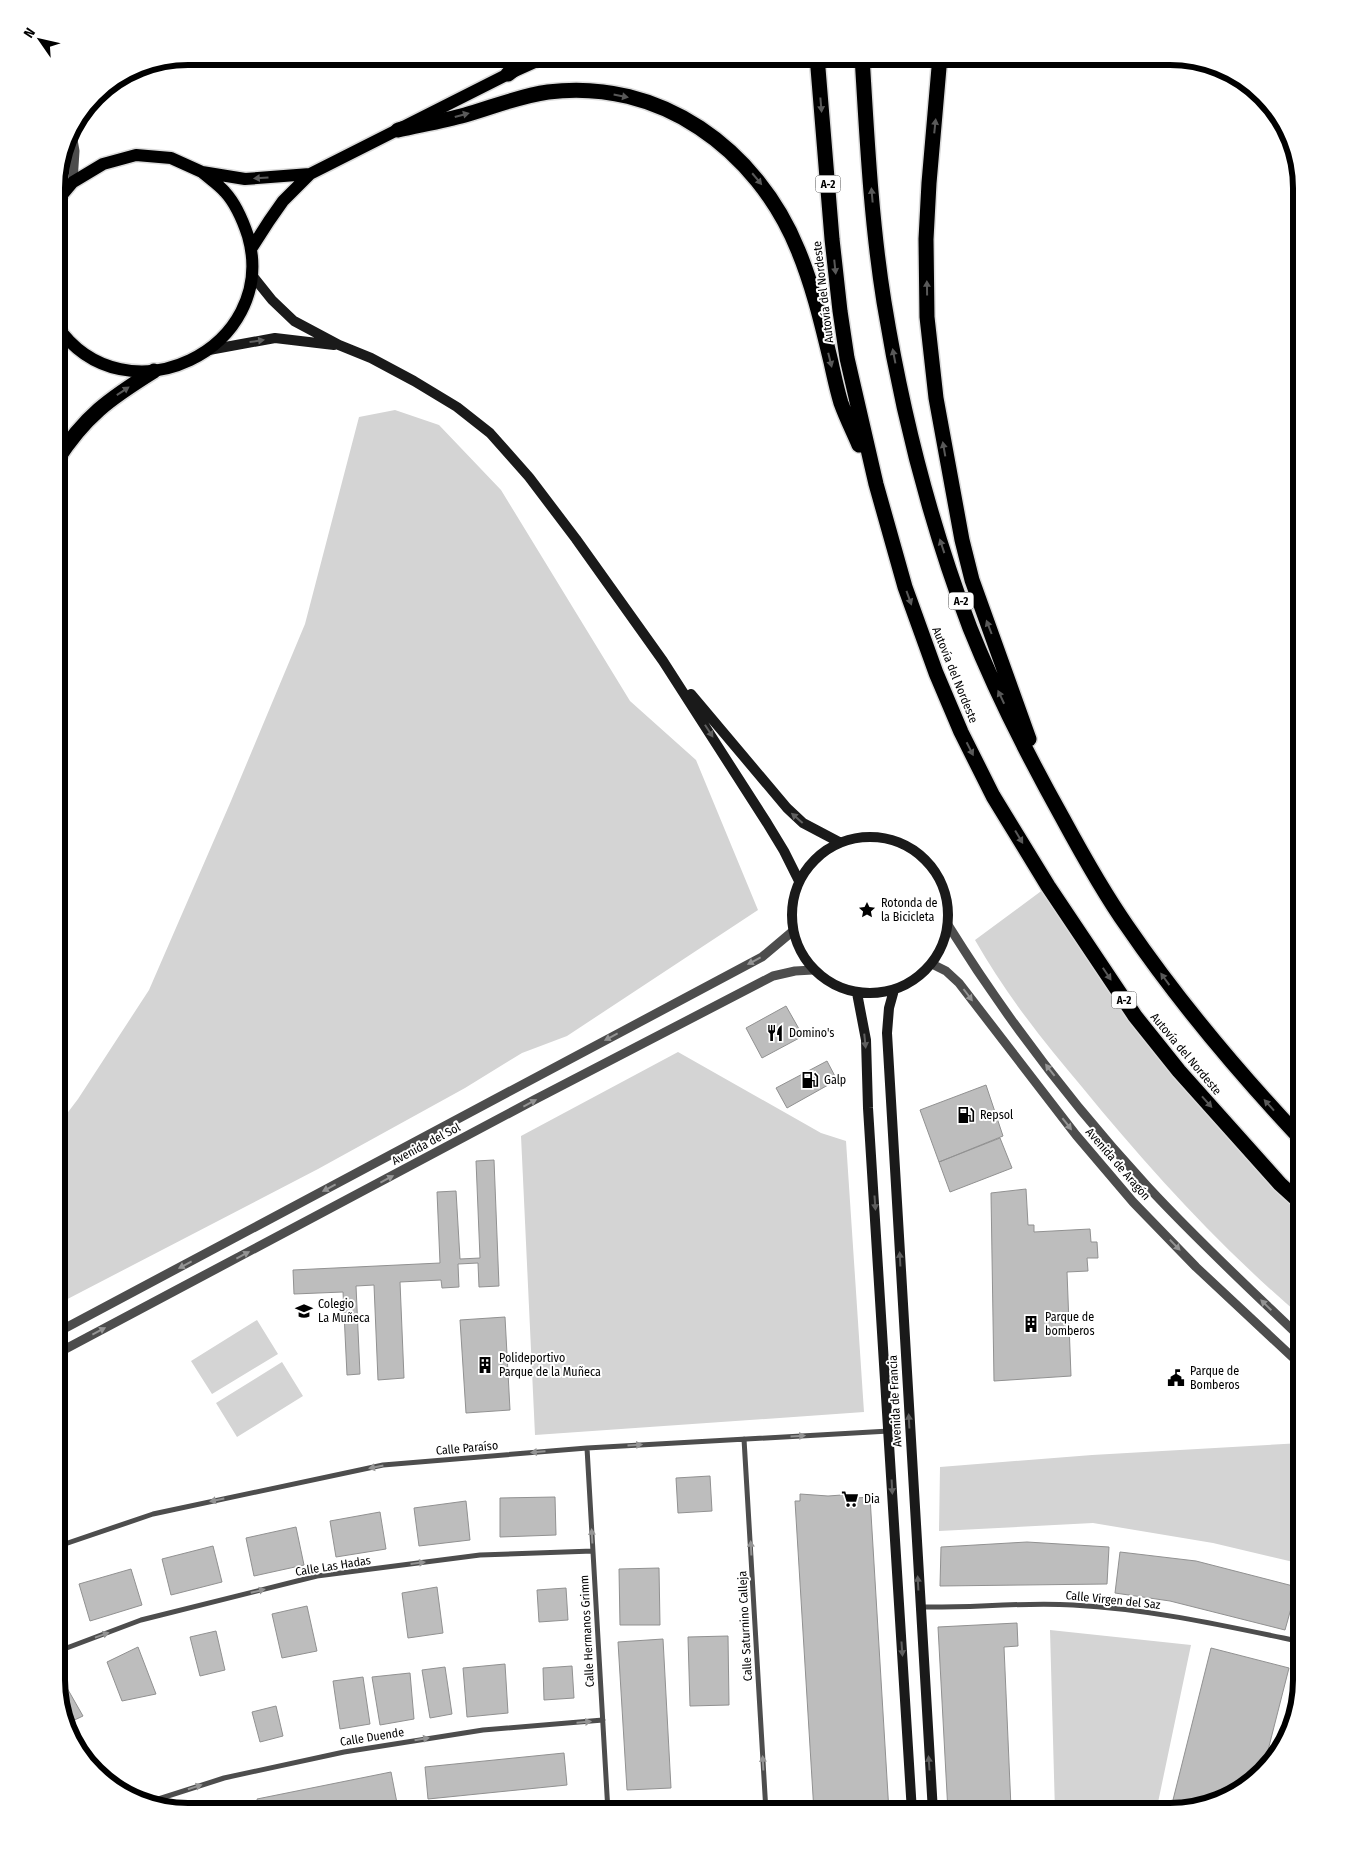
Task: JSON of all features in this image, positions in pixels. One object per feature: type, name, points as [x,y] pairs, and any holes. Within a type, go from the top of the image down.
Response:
[{"type":"highway","points":[[508,74],[520,65]]},
{"type":"highway","name":"Autovía del Nordeste","points":[[818,65],[832,239],[847,358],[876,484],[905,587],[936,673],[961,732],[993,796],[1048,886],[1135,1016],[1179,1071],[1280,1184],[1293,1196]]},
{"type":"highway","name":"A-2","points":[[863,65],[868,154],[883,299],[914,450],[940,541],[971,629],[991,677],[1046,788],[1086,860],[1125,924],[1215,1043],[1293,1130]]},
{"type":"highway","points":[[939,65],[926,240],[927,317],[936,398],[957,514],[972,580],[1011,685],[1046,788]]},
{"type":"highway","points":[[398,130],[465,115],[521,97],[576,90],[637,99],[696,124],[721,142],[744,163],[768,192],[798,250],[813,295],[841,402],[876,484]]},
{"type":"highway","points":[[65,448],[93,414],[121,392],[154,371]]},
{"type":"main road","points":[[251,249],[268,220],[310,174],[528,65]]},
{"type":"main road","points":[[65,191],[73,182],[103,164],[136,156],[171,158],[202,172],[245,179],[310,174]]},
{"type":"main road","points":[[65,339],[94,361],[128,371],[154,371],[187,363],[209,350],[230,330],[244,304],[252,275],[251,249],[243,219],[226,193],[202,172]]},
{"type":"main road","points":[[252,275],[272,300],[294,321],[339,346],[371,358],[456,406],[490,434],[529,477],[663,661],[767,823],[799,881]]},
{"type":"main road","points":[[209,350],[275,338],[339,346]]},
{"type":"main road","points":[[663,661],[787,808],[803,823],[839,842]]},
{"type":"main road","points":[[866,836],[894,839],[918,852],[937,872],[947,898],[948,925],[942,946],[932,964],[915,980],[894,990],[876,994],[857,993],[840,988],[813,970],[800,952],[793,932],[791,914],[793,897],[799,881],[807,868],[818,856],[839,842],[866,836]]},
{"type":"main road","name":"Avenida de Francia","points":[[894,990],[889,1008],[887,1033],[932,1803]]},
{"type":"main road","name":"Avenida de Francia","points":[[857,993],[866,1040],[868,1108],[911,1803]]},
{"type":"street","points":[[73,182],[75,150],[74,142]]},
{"type":"street","name":"Avenida de Aragón","points":[[948,925],[1026,1038],[1092,1123],[1148,1186],[1211,1252],[1293,1330]]},
{"type":"street","name":"Avenida del Sol","points":[[65,1328],[762,957],[793,932]]},
{"type":"street","name":"Avenida de Aragón","points":[[932,964],[946,971],[959,983],[1076,1135],[1133,1202],[1196,1267],[1293,1358]]},
{"type":"street","name":"Avenida del Sol","points":[[65,1349],[534,1100],[774,976],[795,971],[813,970]]},
{"type":"street","name":"Calle Paraíso","points":[[65,1544],[154,1514],[383,1465],[587,1448],[888,1431]]},
{"type":"street","name":"Calle Saturnino Calleja","points":[[744,1439],[765,1803]]},
{"type":"street","name":"Calle Hermanos Grimm","points":[[587,1448],[608,1803]]},
{"type":"street","name":"Calle Las Hadas","points":[[65,1649],[141,1620],[317,1576],[480,1555],[592,1551]]},
{"type":"street","name":"Calle Virgen del Saz","points":[[920,1607],[1032,1604],[1110,1607],[1198,1619],[1293,1640]]},
{"type":"street","name":"Calle Duende","points":[[157,1799],[224,1778],[344,1752],[483,1730],[603,1720]]},
{"type":"shaded area","points":[[395,410],[439,425],[501,490],[630,701],[696,760],[758,910],[567,1036],[522,1053],[465,1088],[318,1169],[65,1300],[65,1116],[149,990],[231,801],[305,624],[359,417]]},
{"type":"shaded area","points":[[1048,886],[1135,1016],[1293,1194],[1293,1309],[1214,1236],[1133,1148],[1039,1034],[999,979],[975,940]]},
{"type":"shaded area","points":[[678,1052],[821,1133],[846,1141],[864,1412],[535,1435],[521,1136]]},
{"type":"shaded area","points":[[257,1320],[278,1354],[212,1394],[191,1361]]},
{"type":"shaded area","points":[[282,1362],[303,1396],[237,1437],[216,1403]]},
{"type":"shaded area","points":[[1293,1444],[1293,1562],[1213,1543],[1093,1523],[939,1531],[940,1467],[1092,1455]]},
{"type":"shaded area","points":[[1050,1630],[1191,1645],[1158,1803],[1055,1803]]},
{"type":"building","points":[[786,1006],[803,1036],[762,1058],[746,1028]]},
{"type":"building","points":[[827,1061],[837,1080],[787,1108],[776,1088]]},
{"type":"building","points":[[986,1085],[1003,1136],[939,1162],[920,1110]]},
{"type":"building","points":[[1000,1138],[1012,1168],[950,1192],[939,1162]]},
{"type":"building","points":[[494,1160],[499,1286],[479,1287],[478,1263],[458,1264],[459,1287],[442,1288],[441,1280],[400,1282],[404,1378],[378,1380],[374,1285],[356,1286],[360,1374],[347,1375],[343,1292],[294,1294],[293,1270],[440,1263],[437,1192],[456,1191],[460,1259],[480,1258],[476,1161]]},
{"type":"building","name":"Parque de bomberos","points":[[1026,1189],[1028,1225],[1034,1225],[1034,1232],[1090,1229],[1091,1242],[1097,1242],[1098,1258],[1087,1258],[1088,1271],[1067,1272],[1071,1376],[994,1381],[991,1193]]},
{"type":"building","name":"Polideportivo Parque de la Muñeca","points":[[505,1317],[510,1410],[466,1413],[460,1320]]},
{"type":"building","points":[[710,1476],[712,1511],[678,1513],[676,1478]]},
{"type":"building","points":[[800,1494],[828,1496],[856,1494],[856,1498],[870,1497],[888,1803],[813,1803],[795,1501],[800,1501]]},
{"type":"building","points":[[555,1497],[556,1535],[500,1537],[500,1498]]},
{"type":"building","points":[[466,1501],[470,1540],[419,1546],[414,1508]]},
{"type":"building","points":[[380,1512],[386,1549],[336,1557],[330,1521]]},
{"type":"building","points":[[296,1527],[304,1565],[254,1576],[246,1538]]},
{"type":"building","points":[[1027,1542],[1109,1547],[1107,1584],[940,1586],[941,1547]]},
{"type":"building","points":[[213,1546],[222,1582],[171,1595],[162,1559]]},
{"type":"building","points":[[1120,1552],[1196,1561],[1293,1586],[1293,1601],[1285,1630],[1170,1601],[1115,1593]]},
{"type":"building","points":[[659,1568],[660,1625],[620,1625],[619,1569]]},
{"type":"building","points":[[131,1569],[142,1605],[90,1621],[79,1584]]},
{"type":"building","points":[[437,1587],[443,1633],[408,1638],[402,1593]]},
{"type":"building","points":[[566,1588],[568,1620],[539,1622],[537,1590]]},
{"type":"building","points":[[307,1606],[317,1651],[282,1658],[272,1614]]},
{"type":"building","points":[[1017,1623],[1018,1646],[1004,1647],[1011,1803],[948,1803],[938,1627]]},
{"type":"building","points":[[216,1631],[225,1670],[200,1676],[190,1637]]},
{"type":"building","points":[[728,1636],[729,1705],[690,1706],[688,1637]]},
{"type":"building","points":[[663,1639],[671,1788],[627,1790],[618,1642]]},
{"type":"building","points":[[138,1647],[156,1694],[122,1701],[107,1662]]},
{"type":"building","points":[[1211,1648],[1289,1668],[1266,1757],[1245,1778],[1232,1787],[1202,1799],[1172,1803]]},
{"type":"building","points":[[505,1664],[508,1713],[467,1717],[463,1668]]},
{"type":"building","points":[[572,1666],[574,1698],[544,1700],[543,1668]]},
{"type":"building","points":[[445,1667],[452,1714],[430,1718],[422,1670]]},
{"type":"building","points":[[410,1673],[414,1719],[380,1725],[372,1677]]},
{"type":"building","points":[[363,1677],[370,1724],[340,1729],[333,1681]]},
{"type":"building","points":[[65,1685],[83,1716],[72,1721]]},
{"type":"building","points":[[276,1706],[283,1736],[260,1742],[252,1712]]},
{"type":"building","points":[[564,1753],[567,1785],[428,1799],[425,1767]]},
{"type":"building","points":[[391,1772],[397,1803],[258,1803],[257,1799]]},
{"type":"place","name":"Rotonda de la Bicicleta","points":[[867,910]]},
{"type":"place","name":"Domino's","points":[[775,1033]]},
{"type":"place","name":"Galp","points":[[810,1080]]},
{"type":"place","name":"Repsol","points":[[966,1115]]},
{"type":"place","name":"Colegio La Muñeca","points":[[304,1311]]},
{"type":"place","name":"Parque de bomberos","points":[[1031,1324]]},
{"type":"place","name":"Polideportivo Parque de la Muñeca","points":[[485,1365]]},
{"type":"place","name":"Parque de Bomberos","points":[[1176,1378]]},
{"type":"place","name":"Dia","points":[[850,1499]]}]
